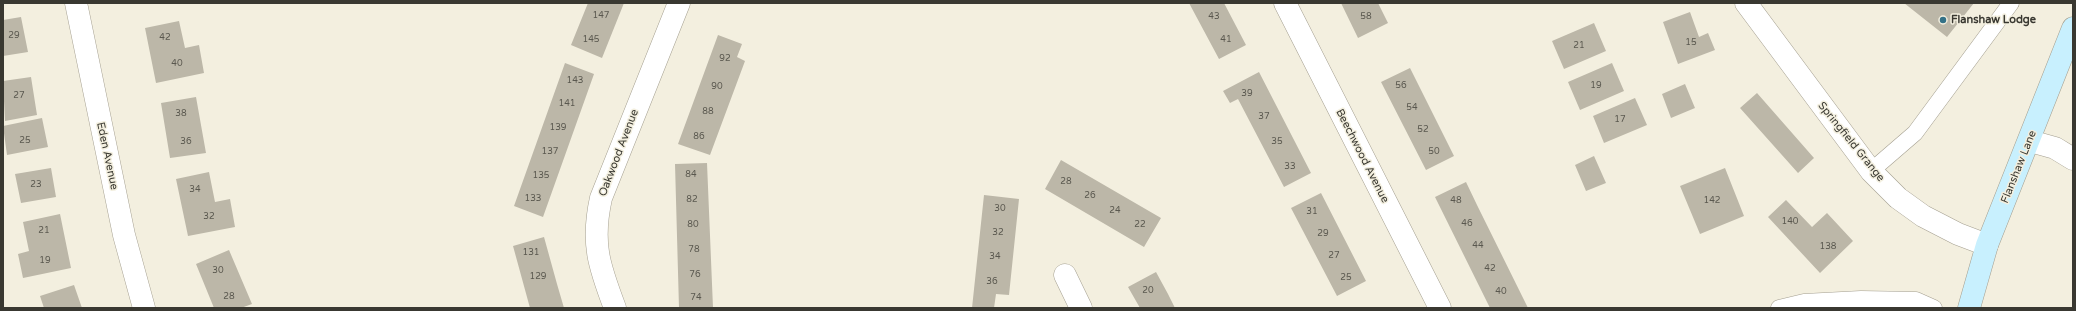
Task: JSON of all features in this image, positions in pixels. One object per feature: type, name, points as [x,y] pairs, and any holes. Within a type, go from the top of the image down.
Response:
[{"type":"street","name":"Eden Avenue","points":[[76,3],[124,235],[144,308]]},
{"type":"street","name":"Oakwood Avenue","points":[[615,308],[600,265],[596,244],[596,221],[601,198],[679,3]]},
{"type":"street","name":"Beechwood Avenue","points":[[1285,3],[1440,308]]},
{"type":"street","name":"Springfield Grange","points":[[1746,3],[1871,171],[1898,198],[1923,216],[1958,234],[1987,245]]},
{"type":"street","name":"Flanshaw Lane","points":[[1969,308],[1987,245],[2030,141],[2073,28]]},
{"type":"street","points":[[2030,141],[2055,148],[2073,159]]},
{"type":"street","points":[[1065,275],[1081,308]]},
{"type":"lane","points":[[1871,171],[1915,133],[2011,3]]},
{"type":"lane","points":[[1778,308],[1804,302],[1861,299],[1916,300],[1934,308]]},
{"type":"building","points":[[588,3],[624,3],[602,58],[571,45]]},
{"type":"building","points":[[1189,3],[1224,3],[1246,45],[1219,59]]},
{"type":"building","points":[[1341,3],[1378,3],[1388,23],[1358,38]]},
{"type":"building","name":"Flanshaw Lodge","points":[[1904,3],[1974,3],[1947,37]]},
{"type":"building","points":[[1690,12],[1699,37],[1708,33],[1715,50],[1678,64],[1663,22]]},
{"type":"building","points":[[21,17],[28,52],[3,56],[3,20]]},
{"type":"building","points":[[179,21],[185,48],[199,45],[204,73],[156,83],[145,28]]},
{"type":"building","points":[[1594,23],[1606,51],[1564,69],[1552,41]]},
{"type":"building","points":[[718,35],[742,44],[737,57],[745,61],[710,155],[678,144]]},
{"type":"building","points":[[565,63],[594,74],[543,217],[514,206]]},
{"type":"building","points":[[1612,63],[1624,91],[1580,110],[1568,82]]},
{"type":"building","points":[[1410,68],[1454,156],[1426,170],[1381,82]]},
{"type":"building","points":[[1259,72],[1311,173],[1284,187],[1238,99],[1230,103],[1223,91]]},
{"type":"building","points":[[31,77],[37,115],[5,121],[3,81]]},
{"type":"building","points":[[1685,84],[1695,108],[1671,118],[1662,94]]},
{"type":"building","points":[[1757,93],[1814,158],[1798,173],[1740,108]]},
{"type":"building","points":[[196,97],[206,153],[170,158],[161,103]]},
{"type":"building","points":[[1635,98],[1647,125],[1604,143],[1593,116]]},
{"type":"building","points":[[42,118],[48,147],[7,155],[3,126]]},
{"type":"building","points":[[1594,156],[1606,183],[1586,191],[1575,165]]},
{"type":"building","points":[[1061,160],[1161,218],[1144,247],[1045,189]]},
{"type":"building","points":[[707,163],[713,308],[679,308],[675,164]]},
{"type":"building","points":[[51,168],[56,197],[21,203],[15,174]]},
{"type":"building","points":[[1725,168],[1744,216],[1700,234],[1680,186]]},
{"type":"building","points":[[209,172],[215,202],[230,199],[235,227],[188,236],[176,179]]},
{"type":"building","points":[[1466,182],[1528,308],[1490,308],[1435,197]]},
{"type":"building","points":[[1321,193],[1366,281],[1337,296],[1291,208]]},
{"type":"building","points":[[984,195],[1019,199],[1009,295],[996,294],[994,308],[972,308]]},
{"type":"building","points":[[1786,200],[1812,227],[1827,213],[1853,241],[1820,273],[1768,217]]},
{"type":"building","points":[[60,214],[71,268],[23,278],[18,254],[29,251],[23,222]]},
{"type":"building","points":[[544,237],[564,308],[530,308],[513,246]]},
{"type":"building","points":[[229,250],[252,304],[241,308],[214,308],[196,264]]},
{"type":"building","points":[[1156,272],[1175,308],[1140,308],[1128,287]]},
{"type":"building","points":[[74,285],[82,308],[44,308],[40,296]]},
{"type":"place","name":"Flanshaw Lodge","points":[[1943,20]]}]
